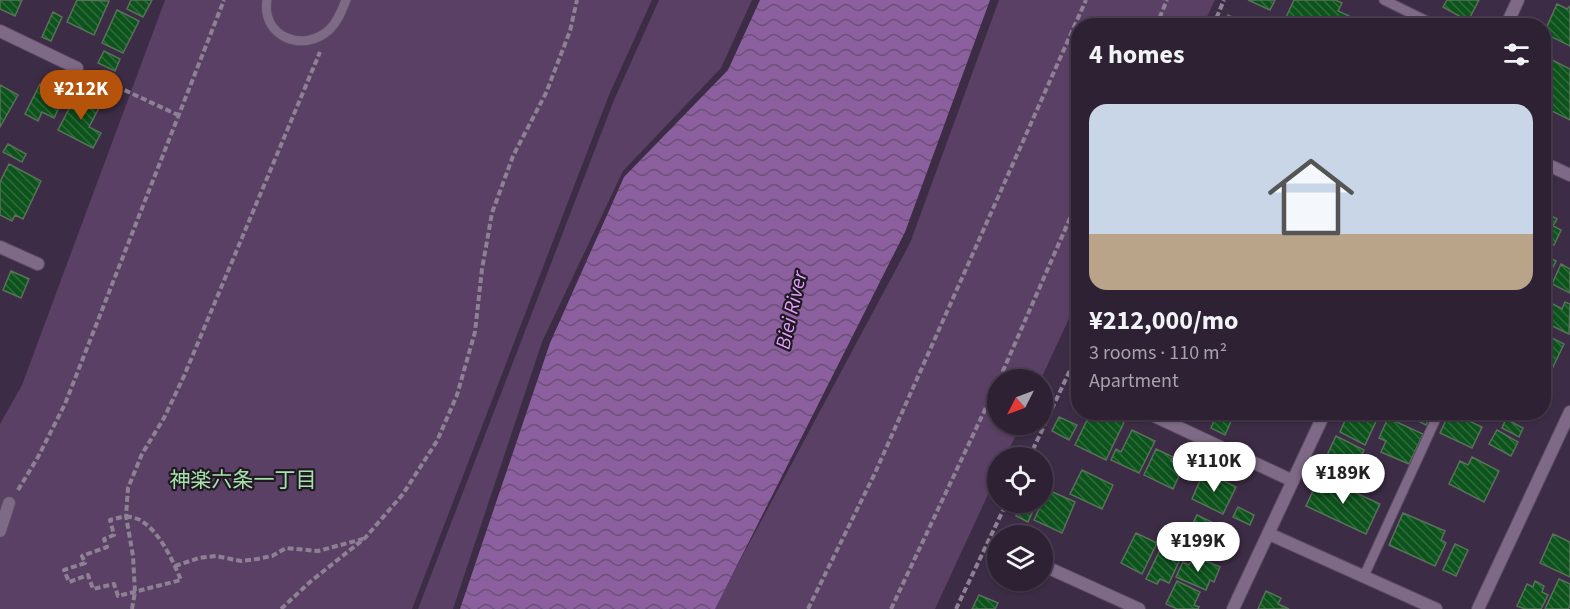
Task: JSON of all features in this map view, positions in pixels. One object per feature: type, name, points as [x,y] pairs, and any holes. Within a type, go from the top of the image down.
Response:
[{"type":"street","points":[[1510,18],[1518,0]]},
{"type":"street","points":[[0,31],[77,68]]},
{"type":"street","points":[[1551,166],[1570,175]]},
{"type":"street","points":[[0,247],[38,264]]},
{"type":"street","points":[[1478,609],[1570,412]]},
{"type":"street","points":[[1163,420],[1293,482]]},
{"type":"street","points":[[1233,609],[1321,420]]},
{"type":"street","points":[[0,531],[9,503]]},
{"type":"street","points":[[1269,534],[1436,609]]},
{"type":"street","points":[[1053,570],[1139,609]]},
{"type":"lane","points":[[267,0],[265,11],[269,22],[278,33],[291,40],[308,42],[330,29],[339,18],[346,0]]},
{"type":"lane","points":[[1384,0],[1421,18]]},
{"type":"lane","points":[[1364,576],[1435,420]]},
{"type":"path","points":[[9,503],[38,457],[65,404],[224,0]]},
{"type":"path","points":[[281,609],[364,538],[404,494],[437,441],[457,394],[476,332],[482,269],[492,213],[513,156],[546,93],[570,32],[577,0]]},
{"type":"path","points":[[1078,18],[1086,0]]},
{"type":"path","points":[[1159,18],[1167,0]]},
{"type":"path","points":[[1216,18],[1224,0]]},
{"type":"path","points":[[132,609],[135,592],[133,556],[126,516],[128,488],[141,454],[164,418],[184,376],[330,29]]},
{"type":"path","points":[[808,609],[875,473],[1071,34]]},
{"type":"path","points":[[108,82],[178,115]]},
{"type":"path","points":[[1003,369],[1071,216]]},
{"type":"path","points":[[1034,447],[1071,368]]},
{"type":"path","points":[[891,609],[987,404]]},
{"type":"path","points":[[956,609],[1002,513]]},
{"type":"path","points":[[126,516],[139,519],[153,531],[170,556],[181,580],[118,596],[114,584],[93,589],[88,575],[69,582],[64,570],[85,563],[82,556],[107,547],[104,539],[114,535],[110,520],[126,516]]},
{"type":"path","points":[[175,566],[199,558],[216,556],[241,561],[257,559],[272,556],[286,548],[318,551],[364,538]]},
{"type":"shaded area","points":[[165,0],[652,0],[609,95],[412,609],[0,609],[0,424],[22,385]]},
{"type":"shaded area","points":[[659,0],[752,0],[721,68],[623,171],[542,342],[453,609],[418,609],[614,100]]},
{"type":"shaded area","points":[[999,0],[1215,0],[1206,18],[1071,18],[1071,314],[1046,369],[987,369],[987,435],[1016,435],[1010,447],[987,447],[987,497],[935,609],[714,609],[910,243]]},
{"type":"water","name":"Biei River","points":[[760,0],[990,0],[905,232],[715,609],[460,609],[550,343],[624,177],[728,70]]},
{"type":"building","points":[[0,0],[22,0],[15,16],[0,9]]},
{"type":"building","points":[[77,0],[109,1],[94,35],[67,22]]},
{"type":"building","points":[[131,0],[152,0],[143,17],[127,9]]},
{"type":"building","points":[[1248,0],[1275,0],[1270,10]]},
{"type":"building","points":[[1294,0],[1335,0],[1342,3],[1338,11],[1353,18],[1286,18]]},
{"type":"building","points":[[1447,0],[1479,0],[1470,18],[1463,18],[1443,7]]},
{"type":"building","points":[[1557,4],[1567,9],[1570,6],[1570,46],[1551,36],[1551,18]]},
{"type":"building","points":[[117,10],[139,21],[123,53],[102,43]]},
{"type":"building","points":[[53,12],[62,17],[51,41],[42,37]]},
{"type":"building","points":[[104,51],[120,59],[115,71],[98,63]]},
{"type":"building","points":[[1551,60],[1570,69],[1570,120],[1551,110]]},
{"type":"building","points":[[40,84],[64,97],[54,118],[42,112],[38,121],[25,114]]},
{"type":"building","points":[[0,85],[18,95],[0,127]]},
{"type":"building","points":[[75,92],[100,106],[89,127],[101,133],[93,148],[58,130]]},
{"type":"building","points":[[8,144],[26,154],[22,162],[3,152]]},
{"type":"building","points":[[9,164],[41,181],[23,219],[15,215],[12,221],[0,215],[0,182]]},
{"type":"building","points":[[1551,216],[1557,219],[1553,226],[1561,230],[1554,245],[1551,244]]},
{"type":"building","points":[[1551,258],[1556,261],[1551,271]]},
{"type":"building","points":[[1561,264],[1570,269],[1570,293],[1552,284]]},
{"type":"building","points":[[11,271],[29,279],[21,298],[3,290]]},
{"type":"building","points":[[1565,302],[1570,304],[1569,334],[1551,325],[1551,303],[1562,309]]},
{"type":"building","points":[[1551,338],[1564,344],[1551,368]]},
{"type":"building","points":[[1059,417],[1077,425],[1069,440],[1053,432]]},
{"type":"building","points":[[1087,420],[1125,420],[1106,460],[1075,445]]},
{"type":"building","points":[[1214,420],[1232,420],[1225,435],[1211,428]]},
{"type":"building","points":[[1345,420],[1377,420],[1365,445],[1340,432]]},
{"type":"building","points":[[1387,420],[1392,420],[1423,434],[1409,464],[1381,452],[1386,441],[1379,438]]},
{"type":"building","points":[[1416,420],[1428,420],[1426,425]]},
{"type":"building","points":[[1446,420],[1467,420],[1482,427],[1472,448],[1440,433]]},
{"type":"building","points":[[1506,420],[1508,420],[1523,428],[1519,437],[1502,428]]},
{"type":"building","points":[[1132,430],[1155,441],[1139,473],[1111,460],[1116,449],[1121,452]]},
{"type":"building","points":[[1497,430],[1518,442],[1511,456],[1489,444]]},
{"type":"building","points":[[1336,436],[1364,450],[1348,483],[1320,470]]},
{"type":"building","points":[[1156,449],[1173,457],[1171,461],[1183,467],[1173,489],[1144,475]]},
{"type":"building","points":[[1472,457],[1499,471],[1484,502],[1449,484],[1460,461],[1468,465]]},
{"type":"building","points":[[1082,470],[1113,485],[1102,509],[1070,494]]},
{"type":"building","points":[[1204,471],[1236,487],[1223,514],[1192,499]]},
{"type":"building","points":[[1320,476],[1380,504],[1366,534],[1306,506]]},
{"type":"building","points":[[1053,492],[1075,502],[1062,533],[1053,529],[1053,525],[1045,525],[1034,520],[1037,513],[1053,513]]},
{"type":"building","points":[[1238,507],[1254,515],[1250,525],[1233,517]]},
{"type":"building","points":[[1017,513],[1032,513],[1028,522],[1016,516]]},
{"type":"building","points":[[1403,513],[1445,531],[1441,540],[1446,543],[1435,566],[1389,545]]},
{"type":"building","points":[[1197,515],[1224,528],[1209,559],[1182,545]]},
{"type":"building","points":[[1136,533],[1157,543],[1142,574],[1121,563]]},
{"type":"building","points":[[1553,534],[1570,542],[1570,577],[1540,563]]},
{"type":"building","points":[[1455,544],[1468,550],[1456,576],[1443,570]]},
{"type":"building","points":[[1161,548],[1181,557],[1169,583],[1160,579],[1157,584],[1146,579]]},
{"type":"building","points":[[1194,556],[1220,567],[1214,582],[1210,580],[1206,590],[1176,577],[1183,562],[1189,565]]},
{"type":"building","points":[[1559,579],[1570,584],[1570,606],[1568,609],[1545,609]]},
{"type":"building","points":[[1177,581],[1200,592],[1194,605],[1199,607],[1198,609],[1177,609],[1166,604]]},
{"type":"building","points":[[1535,581],[1544,586],[1542,592],[1548,595],[1541,609],[1525,609],[1517,606],[1527,584],[1533,587]]},
{"type":"building","points":[[1266,591],[1281,598],[1278,604],[1289,609],[1258,609]]},
{"type":"building","points":[[979,595],[998,603],[995,609],[972,609]]},
{"type":"district","name":"神楽六条一丁目","points":[[243,480]]}]
